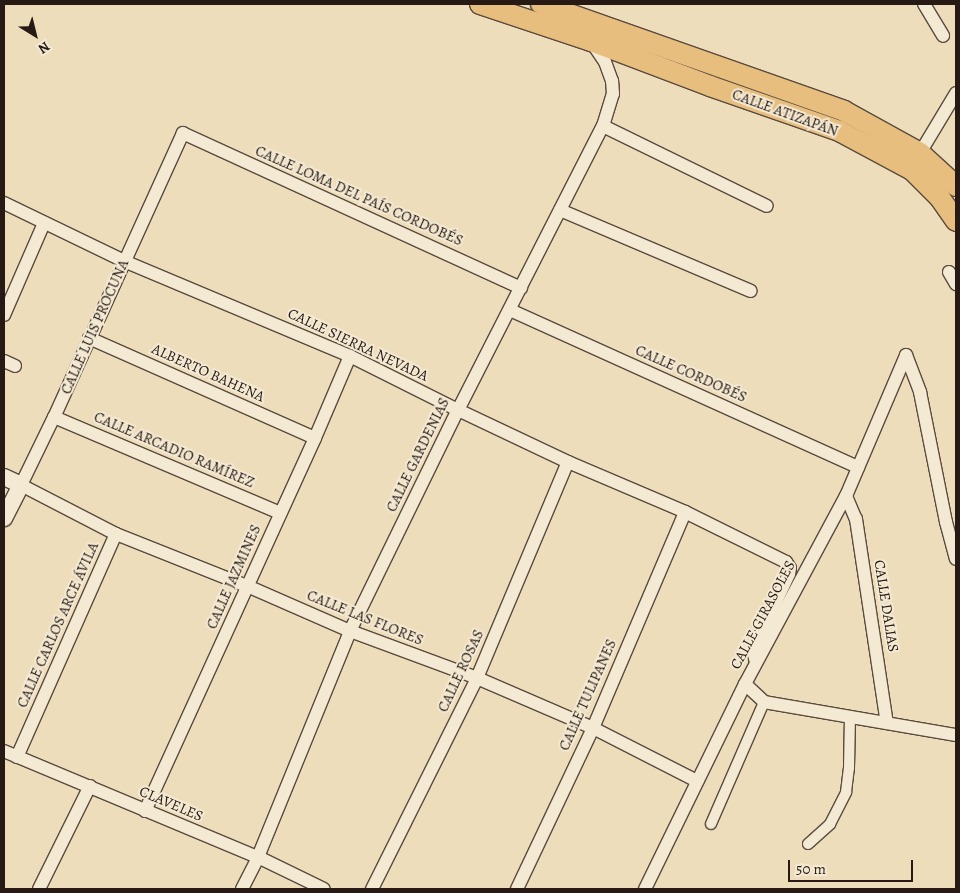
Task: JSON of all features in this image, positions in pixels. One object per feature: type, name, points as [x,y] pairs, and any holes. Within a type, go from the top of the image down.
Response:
[{"type":"main road","points":[[480,4],[595,33]]},
{"type":"main road","points":[[542,4],[595,33]]},
{"type":"main road","name":"CALLE ATIZAPÁN","points":[[595,33],[844,111],[920,153],[956,186]]},
{"type":"main road","name":"CALLE ATIZAPÁN","points":[[595,33],[839,131],[912,170],[940,198],[956,221]]},
{"type":"street","points":[[924,4],[944,36]]},
{"type":"street","name":"CALLE GARDENIAS","points":[[242,889],[258,857],[350,631],[458,410],[603,126],[613,94],[612,81],[595,33]]},
{"type":"street","points":[[920,153],[956,93]]},
{"type":"street","points":[[603,126],[767,206]]},
{"type":"street","name":"CALLE LUIS PROCUNA","points":[[4,518],[54,417],[183,134]]},
{"type":"street","name":"CALLE LOMA DEL PAÍS CORDOBÉS","points":[[183,134],[521,288]]},
{"type":"street","name":"CALLE SIERRA NEVADA","points":[[4,203],[124,261],[350,356],[568,462],[685,512],[786,562],[790,568],[789,574],[753,651],[756,662]]},
{"type":"street","points":[[560,210],[751,291]]},
{"type":"street","points":[[4,315],[44,223]]},
{"type":"street","points":[[949,272],[956,284]]},
{"type":"street","name":"CALLE CORDOBÉS","points":[[510,310],[858,467]]},
{"type":"street","name":"ALBERTO BAHENA","points":[[89,338],[314,438]]},
{"type":"street","name":"CALLE GIRASOLES","points":[[645,889],[756,662],[846,496],[906,355],[920,392],[951,520]]},
{"type":"street","name":"CALLE JAZMINES","points":[[145,811],[350,356]]},
{"type":"street","name":"CALLE ARCADIO RAMÍREZ","points":[[54,417],[280,513]]},
{"type":"street","name":"CALLE ROSAS","points":[[372,889],[477,678],[568,462]]},
{"type":"street","points":[[4,477],[21,485]]},
{"type":"street","name":"CALLE LAS FLORES","points":[[21,485],[116,534],[247,586],[350,631],[477,678],[592,728],[698,781]]},
{"type":"street","name":"CALLE DALIAS","points":[[846,496],[856,519],[887,723]]},
{"type":"street","name":"CALLE TULIPANES","points":[[517,889],[592,728],[685,512]]},
{"type":"street","points":[[951,520],[956,559]]},
{"type":"street","name":"CALLE CARLOS ARCE ÁVILA","points":[[17,757],[116,534]]},
{"type":"street","points":[[745,684],[764,702],[956,735]]},
{"type":"street","points":[[711,824],[764,702]]},
{"type":"street","points":[[808,844],[830,824],[846,792],[849,768],[850,717]]},
{"type":"street","name":"CLAVELES","points":[[4,751],[258,857],[324,889]]},
{"type":"street","points":[[39,889],[90,786]]}]
